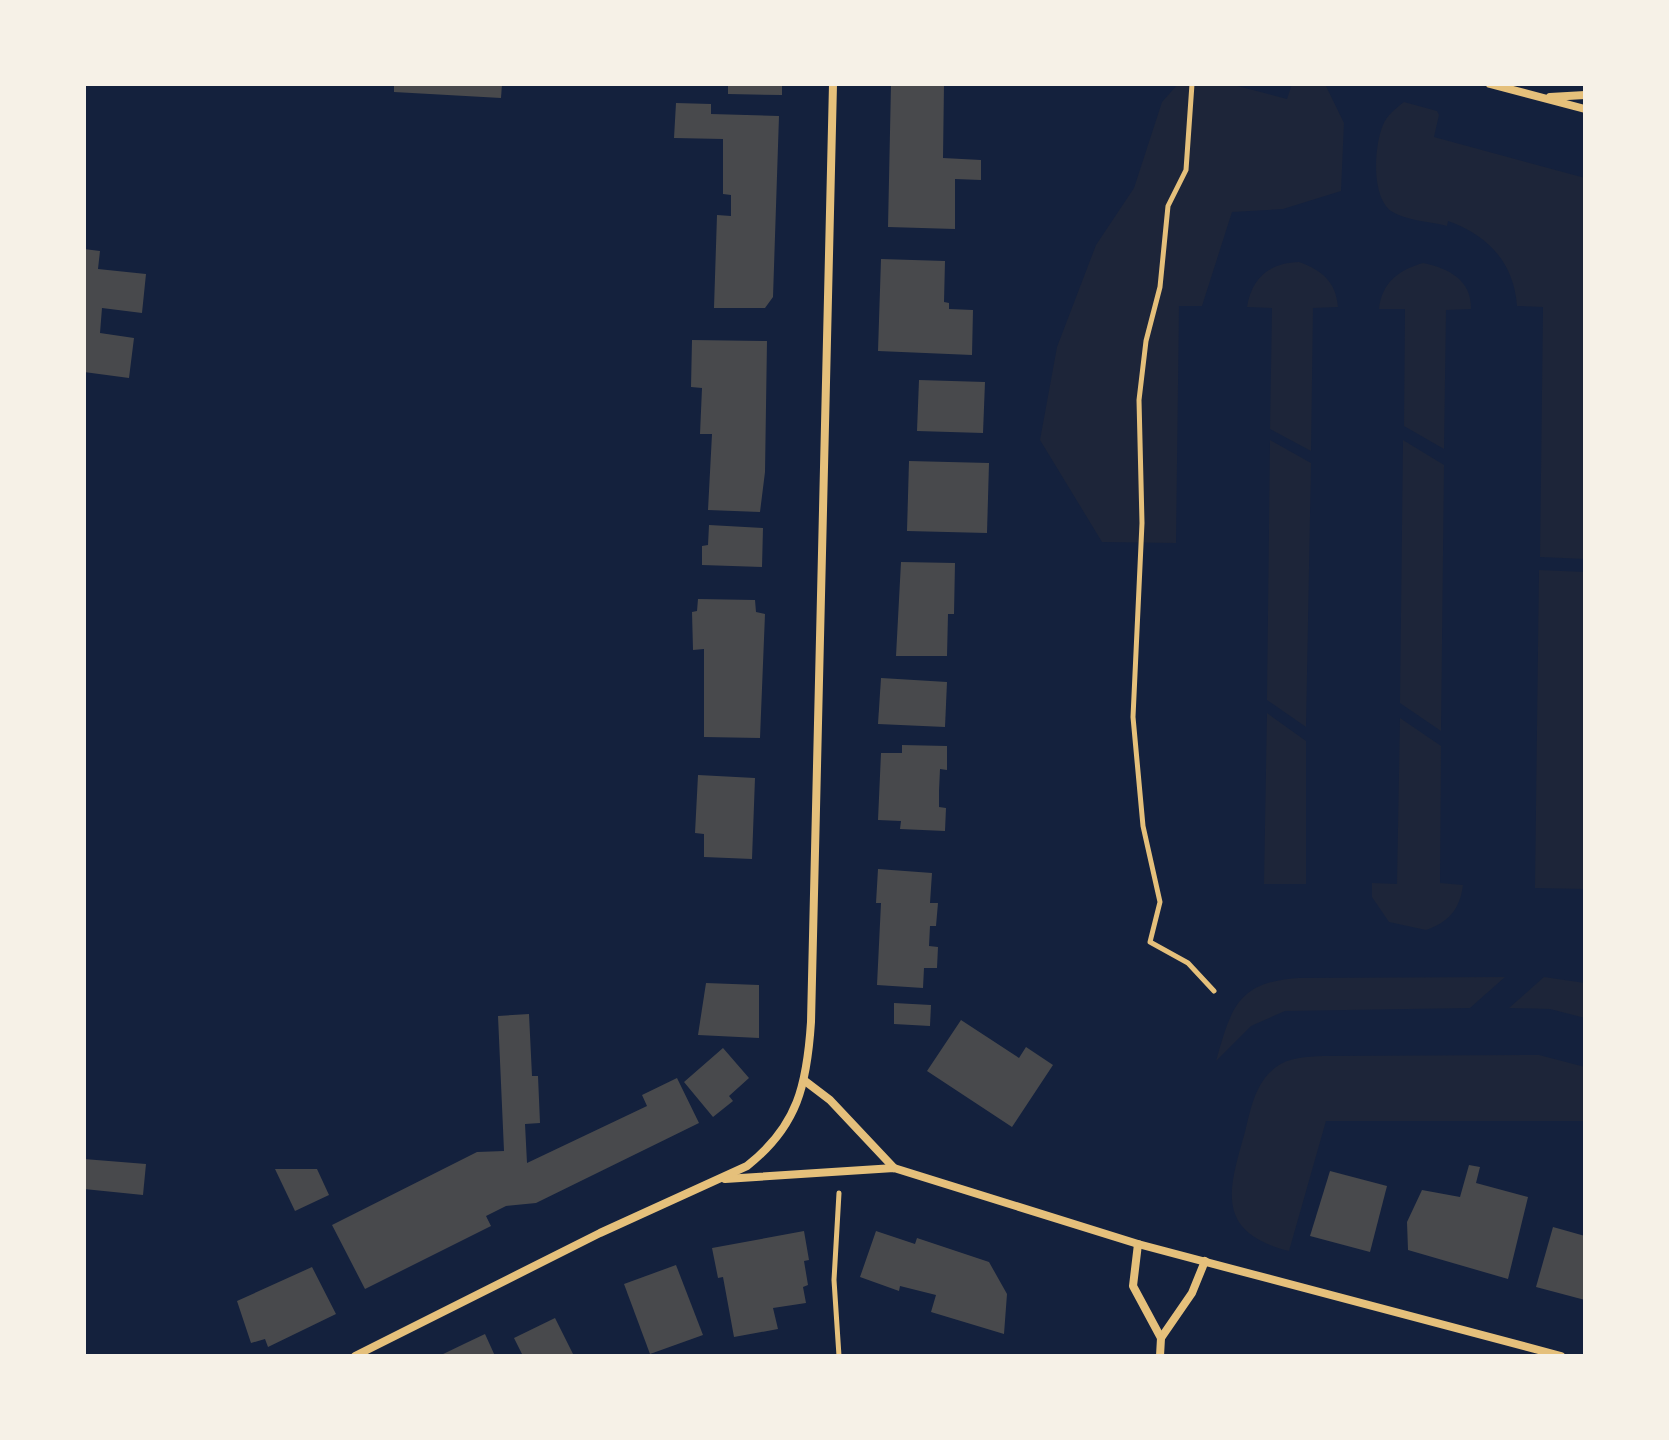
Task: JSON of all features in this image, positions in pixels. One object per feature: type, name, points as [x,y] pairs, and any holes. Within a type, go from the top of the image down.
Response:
[{"type":"street","points":[[355,1356],[600,1233],[747,1166],[767,1149],[785,1126],[805,1081],[811,1022],[833,84]]},
{"type":"street","points":[[1490,84],[1585,109]]},
{"type":"street","points":[[1540,97],[1585,95]]},
{"type":"street","points":[[805,1081],[830,1100],[894,1168]]},
{"type":"street","points":[[718,1179],[894,1168],[1138,1244],[1561,1356]]},
{"type":"street","points":[[1138,1244],[1133,1286],[1161,1338]]},
{"type":"street","points":[[1160,1356],[1161,1338],[1192,1293],[1205,1261]]},
{"type":"path","points":[[1192,84],[1186,170],[1168,206],[1160,287],[1146,341],[1139,400],[1142,523],[1133,717],[1143,826],[1160,902],[1150,942],[1188,963],[1214,991]]},
{"type":"path","points":[[839,1356],[834,1280],[838,1199],[843,1171]]},
{"type":"shaded area","points":[[1178,84],[1230,84],[1287,99],[1292,84],[1325,84],[1344,123],[1341,191],[1283,209],[1232,212],[1202,306],[1179,306],[1176,543],[1102,542],[1040,440],[1057,347],[1096,245],[1134,188],[1162,102]]},
{"type":"shaded area","points":[[1404,102],[1437,111],[1439,115],[1434,137],[1585,178],[1585,559],[1540,557],[1543,307],[1517,306],[1511,277],[1504,264],[1475,234],[1448,221],[1447,226],[1397,214],[1385,204],[1380,194],[1376,157],[1380,134],[1387,118]]},
{"type":"shaded area","points":[[1299,262],[1326,278],[1337,298],[1338,307],[1313,308],[1311,451],[1270,429],[1272,308],[1247,307],[1253,287],[1264,274],[1279,265]]},
{"type":"shaded area","points":[[1423,263],[1457,277],[1470,299],[1471,309],[1446,310],[1444,449],[1404,426],[1405,309],[1379,309],[1384,291],[1393,278]]},
{"type":"shaded area","points":[[1270,440],[1311,463],[1306,727],[1267,700]]},
{"type":"shaded area","points":[[1403,440],[1444,465],[1441,731],[1400,703]]},
{"type":"shaded area","points":[[1539,570],[1585,572],[1585,889],[1535,888]]},
{"type":"shaded area","points":[[1267,713],[1306,741],[1306,884],[1264,884]]},
{"type":"shaded area","points":[[1400,718],[1441,746],[1440,883],[1463,885],[1452,914],[1426,930],[1389,922],[1372,897],[1372,883],[1397,884]]},
{"type":"shaded area","points":[[1505,977],[1470,1008],[1285,1011],[1251,1026],[1216,1061],[1232,1013],[1249,992],[1262,985],[1298,978]]},
{"type":"shaded area","points":[[1544,977],[1585,983],[1585,1018],[1550,1009],[1509,1008]]},
{"type":"shaded area","points":[[1539,1055],[1585,1067],[1585,1121],[1326,1121],[1289,1251],[1265,1243],[1238,1221],[1232,1191],[1249,1114],[1263,1081],[1286,1061],[1323,1056]]},
{"type":"building","points":[[394,84],[502,84],[501,98],[394,92]]},
{"type":"building","points":[[728,84],[782,84],[782,95],[728,94]]},
{"type":"building","points":[[891,84],[944,84],[943,158],[981,160],[981,180],[955,179],[955,229],[888,227]]},
{"type":"building","points":[[676,103],[711,104],[711,114],[779,116],[773,297],[765,308],[714,308],[717,215],[731,216],[731,195],[723,194],[723,139],[674,138]]},
{"type":"building","points":[[84,249],[100,251],[98,269],[146,274],[142,313],[102,308],[100,333],[134,338],[129,378],[84,372]]},
{"type":"building","points":[[881,259],[945,261],[944,302],[949,303],[949,309],[973,310],[972,355],[878,351]]},
{"type":"building","points":[[692,340],[767,341],[765,472],[760,512],[708,510],[712,434],[700,434],[702,388],[691,387]]},
{"type":"building","points":[[919,380],[985,382],[983,433],[917,431]]},
{"type":"building","points":[[909,461],[989,463],[987,533],[907,531]]},
{"type":"building","points":[[709,525],[763,528],[762,567],[702,565],[702,546],[708,545]]},
{"type":"building","points":[[901,562],[955,563],[954,614],[948,614],[947,656],[896,656]]},
{"type":"building","points":[[698,599],[755,600],[756,612],[765,614],[760,738],[704,737],[704,649],[693,650],[692,612],[697,611]]},
{"type":"building","points":[[881,678],[947,682],[945,727],[878,724]]},
{"type":"building","points":[[902,745],[947,746],[947,770],[940,769],[939,791],[939,807],[946,808],[945,831],[900,829],[901,821],[878,820],[881,753],[902,753]]},
{"type":"building","points":[[698,775],[755,778],[752,859],[704,857],[704,834],[695,833]]},
{"type":"building","points":[[878,869],[932,873],[930,903],[938,903],[936,926],[930,926],[929,946],[938,947],[937,968],[924,968],[923,988],[877,985],[881,903],[876,903]]},
{"type":"building","points":[[706,983],[759,985],[759,1038],[698,1035]]},
{"type":"building","points":[[894,1003],[931,1005],[930,1026],[894,1024]]},
{"type":"building","points":[[529,1014],[532,1076],[538,1076],[540,1123],[525,1124],[527,1163],[647,1106],[642,1095],[677,1078],[699,1123],[536,1203],[506,1206],[486,1216],[491,1226],[365,1289],[332,1225],[477,1152],[504,1151],[498,1016]]},
{"type":"building","points":[[961,1020],[1019,1058],[1026,1047],[1053,1065],[1012,1127],[927,1071]]},
{"type":"building","points":[[723,1048],[749,1078],[729,1096],[733,1101],[713,1117],[684,1082]]},
{"type":"building","points":[[84,1159],[146,1164],[143,1195],[84,1189]]},
{"type":"building","points":[[1469,1165],[1480,1167],[1476,1183],[1528,1197],[1508,1279],[1408,1250],[1407,1222],[1422,1190],[1460,1197]]},
{"type":"building","points":[[275,1169],[317,1169],[329,1195],[295,1211]]},
{"type":"building","points":[[1330,1171],[1387,1186],[1370,1252],[1310,1236]]},
{"type":"building","points":[[1553,1227],[1585,1236],[1585,1300],[1536,1287]]},
{"type":"building","points":[[804,1231],[809,1260],[804,1261],[808,1285],[803,1287],[806,1303],[773,1308],[778,1329],[734,1337],[723,1277],[718,1278],[712,1248]]},
{"type":"building","points":[[876,1231],[915,1244],[917,1238],[989,1262],[1007,1294],[1004,1334],[931,1312],[936,1295],[900,1286],[899,1291],[860,1277]]},
{"type":"building","points":[[676,1265],[703,1335],[650,1354],[624,1284]]},
{"type":"building","points":[[312,1267],[336,1314],[268,1347],[265,1339],[251,1343],[237,1301]]},
{"type":"building","points":[[555,1318],[574,1356],[523,1356],[514,1338]]},
{"type":"building","points":[[485,1334],[495,1356],[439,1356],[466,1343]]}]
